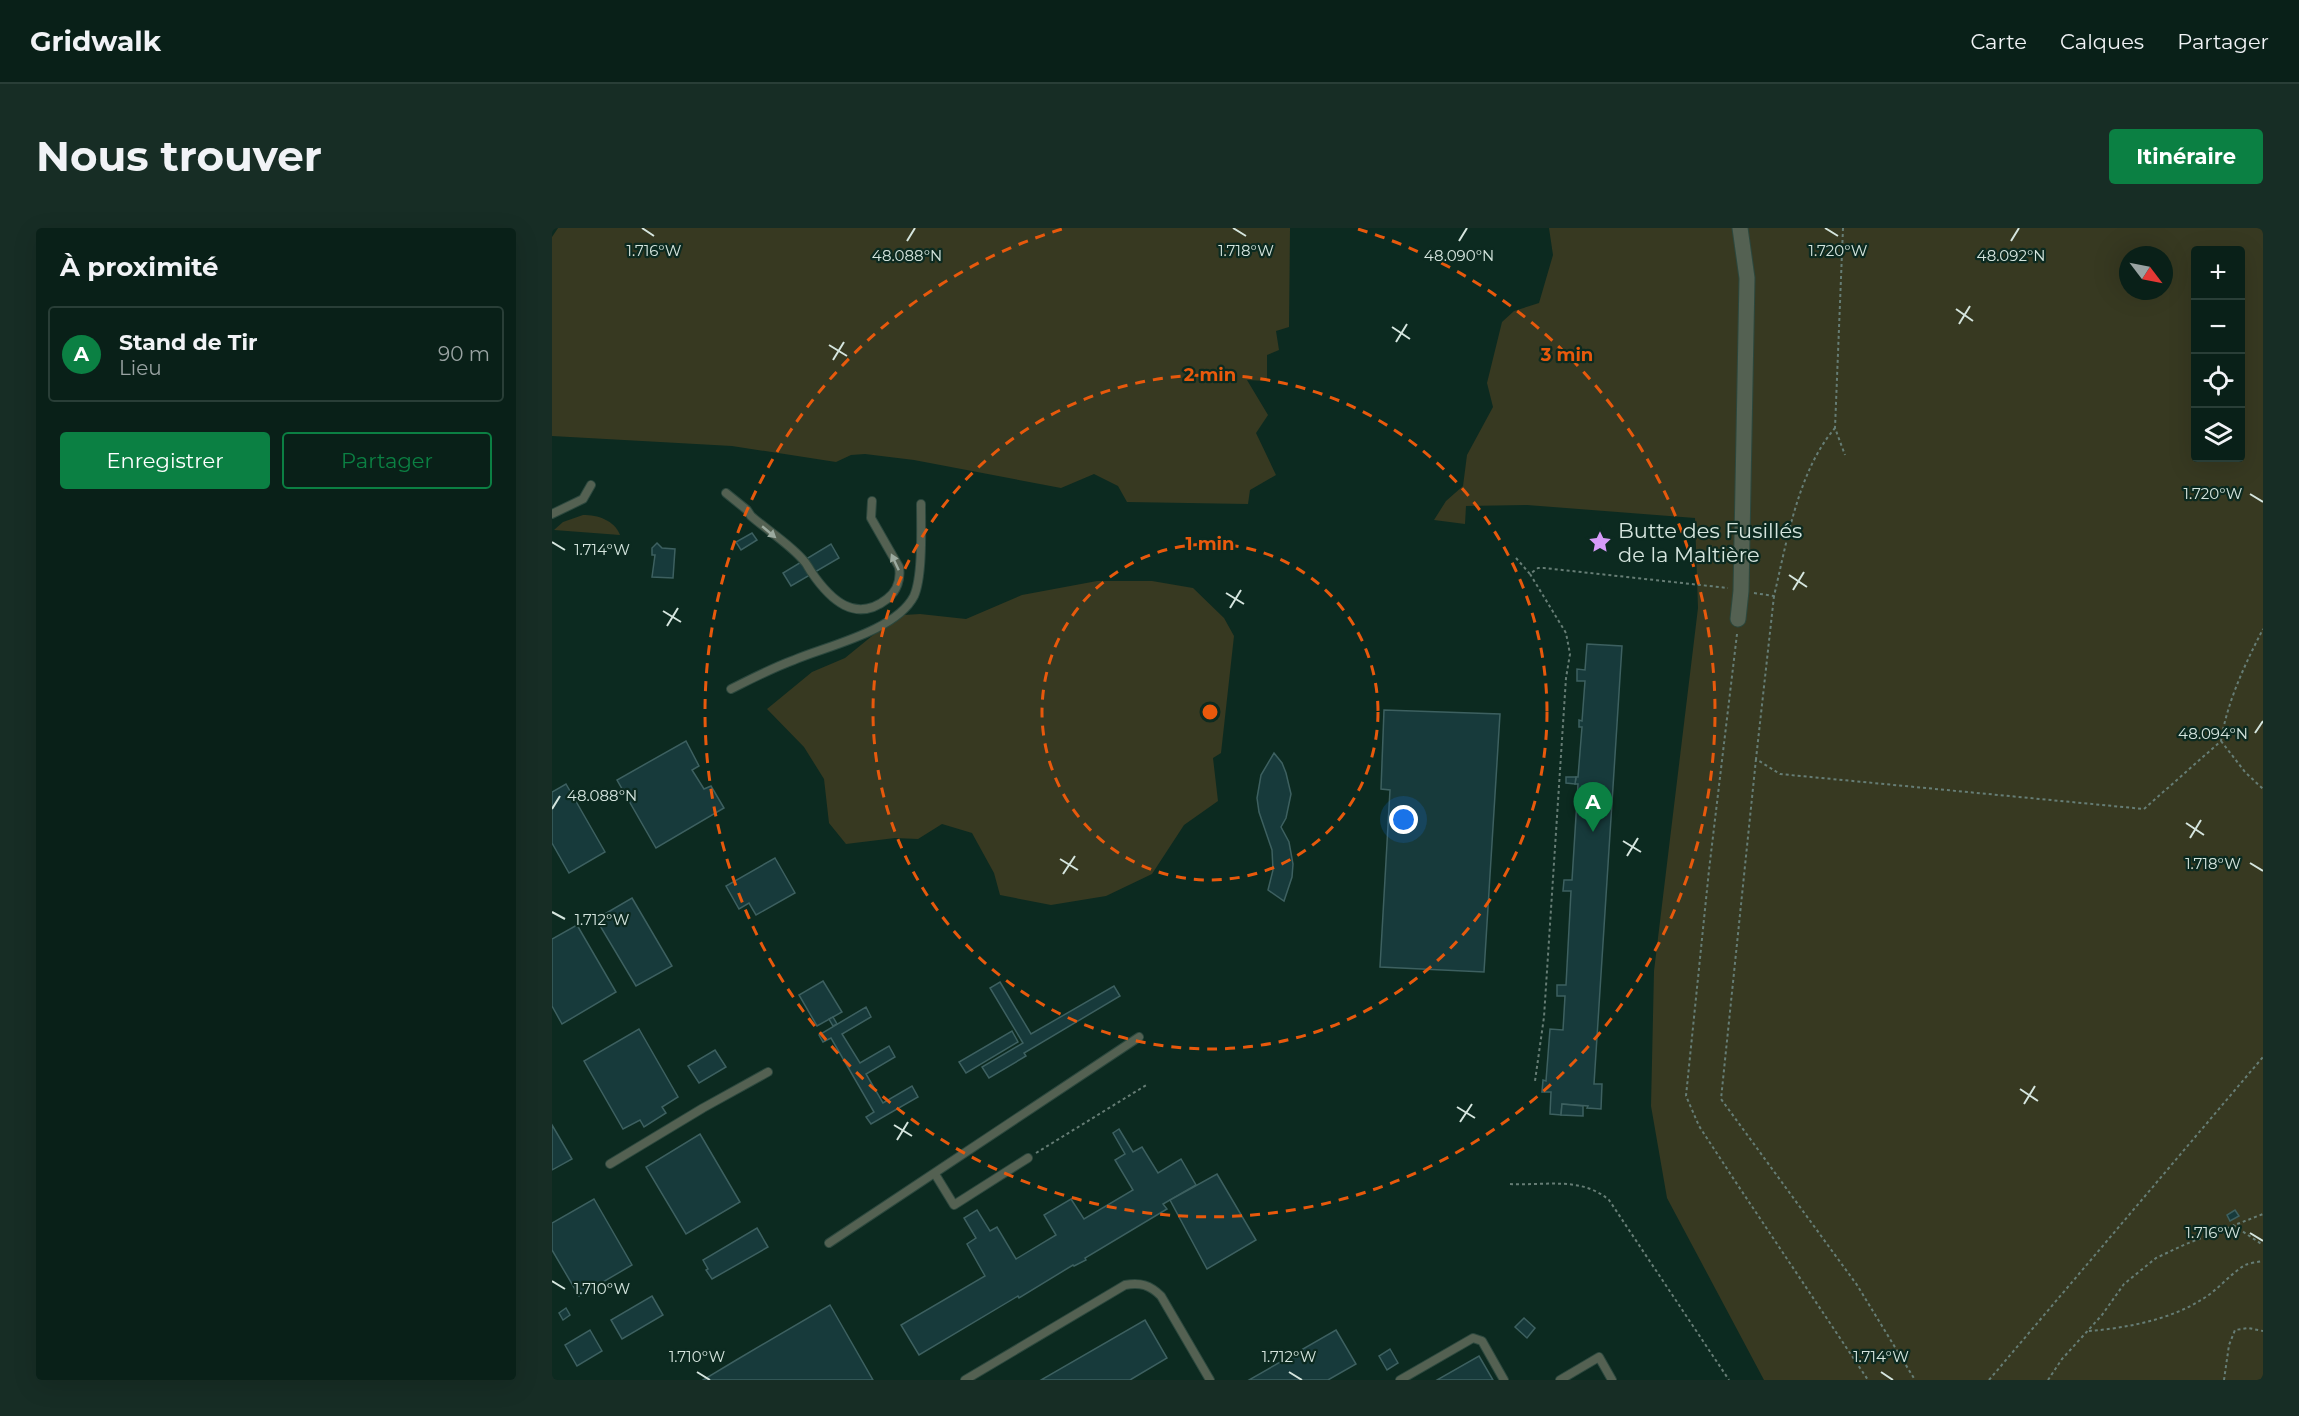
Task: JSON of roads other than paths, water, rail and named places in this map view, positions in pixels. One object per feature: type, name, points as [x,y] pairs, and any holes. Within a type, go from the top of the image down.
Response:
[{"type":"street","points":[[1738,619],[1741,591],[1747,278],[1740,228]]},
{"type":"lane","points":[[552,514],[583,499],[591,485]]},
{"type":"lane","points":[[726,493],[804,561],[812,574],[838,602],[857,611],[870,608],[889,598],[894,592],[900,574],[899,567],[871,518],[872,501]]},
{"type":"lane","points":[[731,689],[795,659],[845,644],[906,608],[915,594],[921,541],[921,504]]},
{"type":"lane","points":[[829,1243],[1139,1037]]},
{"type":"lane","points":[[610,1164],[768,1072]]},
{"type":"lane","points":[[935,1174],[954,1205],[1028,1158]]},
{"type":"lane","points":[[965,1380],[1125,1285],[1133,1283],[1149,1286],[1161,1296],[1210,1380]]},
{"type":"lane","points":[[1400,1380],[1473,1338],[1482,1341],[1504,1380]]},
{"type":"lane","points":[[1560,1380],[1599,1357],[1612,1380]]},
{"type":"place","name":"Butte des Fusillés de la Maltière","points":[[1600,542]]},
{"type":"place","name":"Stand de Tir","points":[[1593,832]]}]
